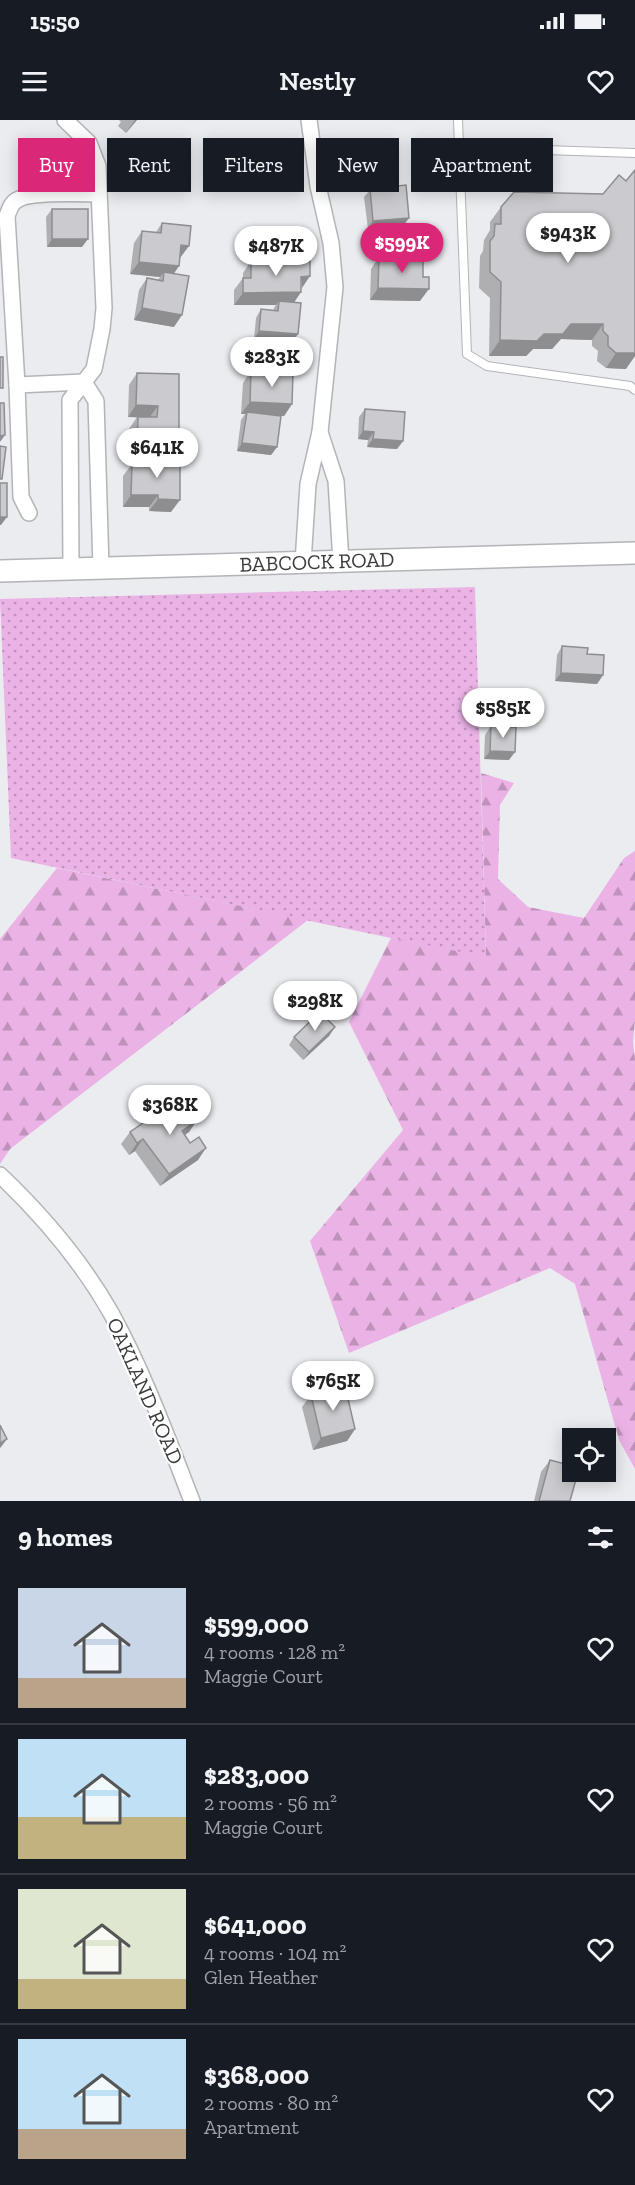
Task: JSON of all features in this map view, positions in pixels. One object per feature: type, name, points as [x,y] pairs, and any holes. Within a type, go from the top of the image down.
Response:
[{"type":"main road","name":"BABCOCK ROAD","points":[[0,571],[635,553]]},
{"type":"street","points":[[65,120],[90,143],[98,166],[104,308],[93,369],[70,400],[71,569]]},
{"type":"street","points":[[303,563],[308,484],[320,432],[335,287],[331,243],[318,186],[309,120]]},
{"type":"street","points":[[29,513],[21,497],[7,216],[17,199],[40,195],[99,194]]},
{"type":"street","points":[[17,385],[84,382]]},
{"type":"street","points":[[84,382],[96,401],[101,568]]},
{"type":"street","points":[[320,432],[336,481],[341,562]]},
{"type":"street","name":"OAKLAND ROAD","points":[[0,1175],[27,1200],[75,1259],[110,1312],[152,1398],[192,1501]]},
{"type":"lane","points":[[458,120],[459,138]]},
{"type":"lane","points":[[553,150],[635,153]]},
{"type":"lane","points":[[461,192],[467,354],[487,366],[630,386],[635,390]]},
{"type":"green space","points":[[475,587],[486,958],[11,858],[0,599]]},
{"type":"green space","points":[[481,773],[514,783],[500,805],[498,879],[528,907],[584,918],[624,858],[635,851],[633,1042],[635,1059],[635,1469],[619,1440],[575,1284],[550,1268],[349,1353],[310,1241],[403,1130],[349,1022],[391,938],[486,957]]},
{"type":"green space","points":[[57,868],[308,920],[10,1149],[0,1164],[0,939]]},
{"type":"building","points":[[635,170],[635,353],[616,353],[608,346],[608,336],[603,331],[603,324],[571,324],[563,334],[544,334],[537,341],[500,340],[501,282],[490,272],[490,241],[494,236],[495,224],[501,224],[501,207],[514,192],[603,194],[619,175],[626,181]]},
{"type":"building","points":[[406,185],[409,218],[373,221],[370,192],[399,192],[399,186]]},
{"type":"building","points":[[52,209],[88,209],[88,239],[52,239]]},
{"type":"building","points":[[162,223],[191,226],[189,246],[181,245],[179,266],[139,262],[142,231],[161,233]]},
{"type":"building","points":[[374,224],[409,226],[407,256],[383,255],[383,241],[373,241]]},
{"type":"building","points":[[302,227],[303,259],[266,260],[265,228]]},
{"type":"building","points":[[379,257],[423,258],[423,277],[429,277],[429,289],[378,288]]},
{"type":"building","points":[[251,261],[310,261],[310,276],[301,277],[301,292],[243,293],[243,278],[251,278]]},
{"type":"building","points":[[164,272],[189,276],[182,315],[142,308],[147,278],[163,281]]},
{"type":"building","points":[[279,301],[301,303],[298,334],[259,331],[261,309],[278,311]]},
{"type":"building","points":[[0,357],[3,357],[3,388],[0,388]]},
{"type":"building","points":[[251,371],[293,373],[292,404],[250,402]]},
{"type":"building","points":[[137,373],[179,374],[179,450],[137,449],[138,417],[157,417],[158,406],[136,405]]},
{"type":"building","points":[[0,403],[4,403],[5,435],[0,436]]},
{"type":"building","points":[[365,409],[405,412],[403,441],[373,439],[374,432],[363,431]]},
{"type":"building","points":[[247,412],[281,416],[277,447],[242,443]]},
{"type":"building","points":[[0,446],[6,447],[2,479],[0,479]]},
{"type":"building","points":[[152,458],[180,458],[180,500],[158,499],[158,495],[131,495],[132,464],[151,464]]},
{"type":"building","points":[[0,483],[7,483],[7,517],[0,517]]},
{"type":"building","points":[[562,646],[588,648],[587,654],[604,655],[603,675],[561,673]]},
{"type":"building","points":[[491,726],[516,727],[515,752],[490,751]]},
{"type":"building","points":[[320,1012],[335,1027],[309,1052],[294,1037]]},
{"type":"building","points":[[181,1097],[197,1120],[182,1131],[190,1143],[199,1137],[206,1148],[169,1174],[143,1139],[137,1143],[130,1132]]},
{"type":"building","points":[[345,1386],[355,1429],[321,1438],[311,1395]]},
{"type":"building","points":[[0,1425],[7,1439],[0,1443]]},
{"type":"building","points":[[550,1460],[562,1463],[562,1482],[575,1482],[570,1501],[539,1501]]}]
